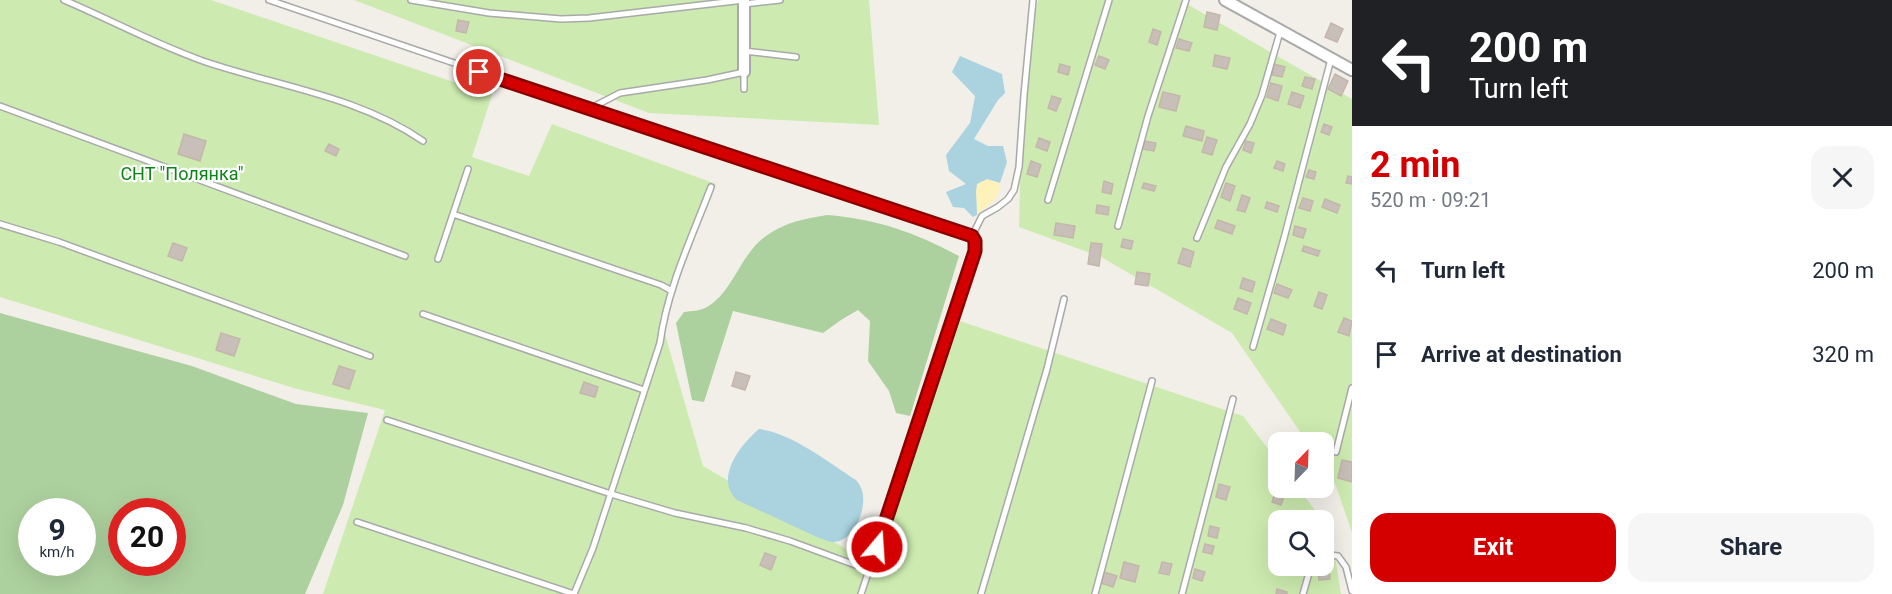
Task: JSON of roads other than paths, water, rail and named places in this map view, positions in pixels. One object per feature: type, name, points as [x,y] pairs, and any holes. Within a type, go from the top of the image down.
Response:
[{"type":"street","points":[[1226,0],[1352,70]]},
{"type":"street","points":[[744,1],[744,72]]},
{"type":"lane","points":[[64,0],[165,47],[195,58],[368,111],[401,125],[423,141]]},
{"type":"lane","points":[[269,0],[972,236],[975,241],[975,251],[861,594]]},
{"type":"lane","points":[[411,0],[489,13],[561,19],[744,1],[780,0]]},
{"type":"lane","points":[[972,236],[982,216],[1008,199],[1017,179],[1034,0]]},
{"type":"lane","points":[[1048,200],[1109,0]]},
{"type":"lane","points":[[1118,226],[1148,116],[1186,0]]},
{"type":"lane","points":[[1197,238],[1226,167],[1250,124],[1262,95],[1281,31]]},
{"type":"lane","points":[[744,51],[796,57]]},
{"type":"lane","points":[[1253,347],[1283,242],[1330,59]]},
{"type":"lane","points":[[589,109],[620,93],[744,72],[744,89]]},
{"type":"lane","points":[[0,106],[405,256]]},
{"type":"lane","points":[[438,259],[468,168]]},
{"type":"lane","points":[[357,522],[574,594],[611,494],[660,342],[663,319],[672,291],[711,186]]},
{"type":"lane","points":[[453,214],[661,285],[672,291]]},
{"type":"lane","points":[[0,224],[59,243],[370,356]]},
{"type":"lane","points":[[981,594],[1047,369],[1064,299]]},
{"type":"lane","points":[[423,314],[644,390]]},
{"type":"lane","points":[[1095,594],[1152,381]]},
{"type":"lane","points":[[1336,452],[1352,388]]},
{"type":"lane","points":[[1182,594],[1233,399]]},
{"type":"lane","points":[[387,420],[611,494],[675,513],[757,532],[869,570]]},
{"type":"lane","points":[[1334,555],[1338,556],[1346,567],[1352,591]]},
{"type":"lane","points":[[1303,594],[1308,576]]},
{"type":"water","points":[[960,56],[1002,74],[1005,93],[998,100],[974,139],[988,146],[1003,146],[1007,162],[1000,183],[987,179],[977,184],[977,215],[973,217],[964,208],[953,207],[946,192],[966,184],[949,171],[946,155],[970,123],[975,96],[952,72]]},
{"type":"water","points":[[759,429],[797,442],[856,480],[861,487],[863,504],[858,521],[848,536],[833,542],[828,541],[737,500],[728,482],[732,463],[744,444]]},
{"type":"park label","name":"СНТ \"Полянка\"","points":[[182,173]]}]
